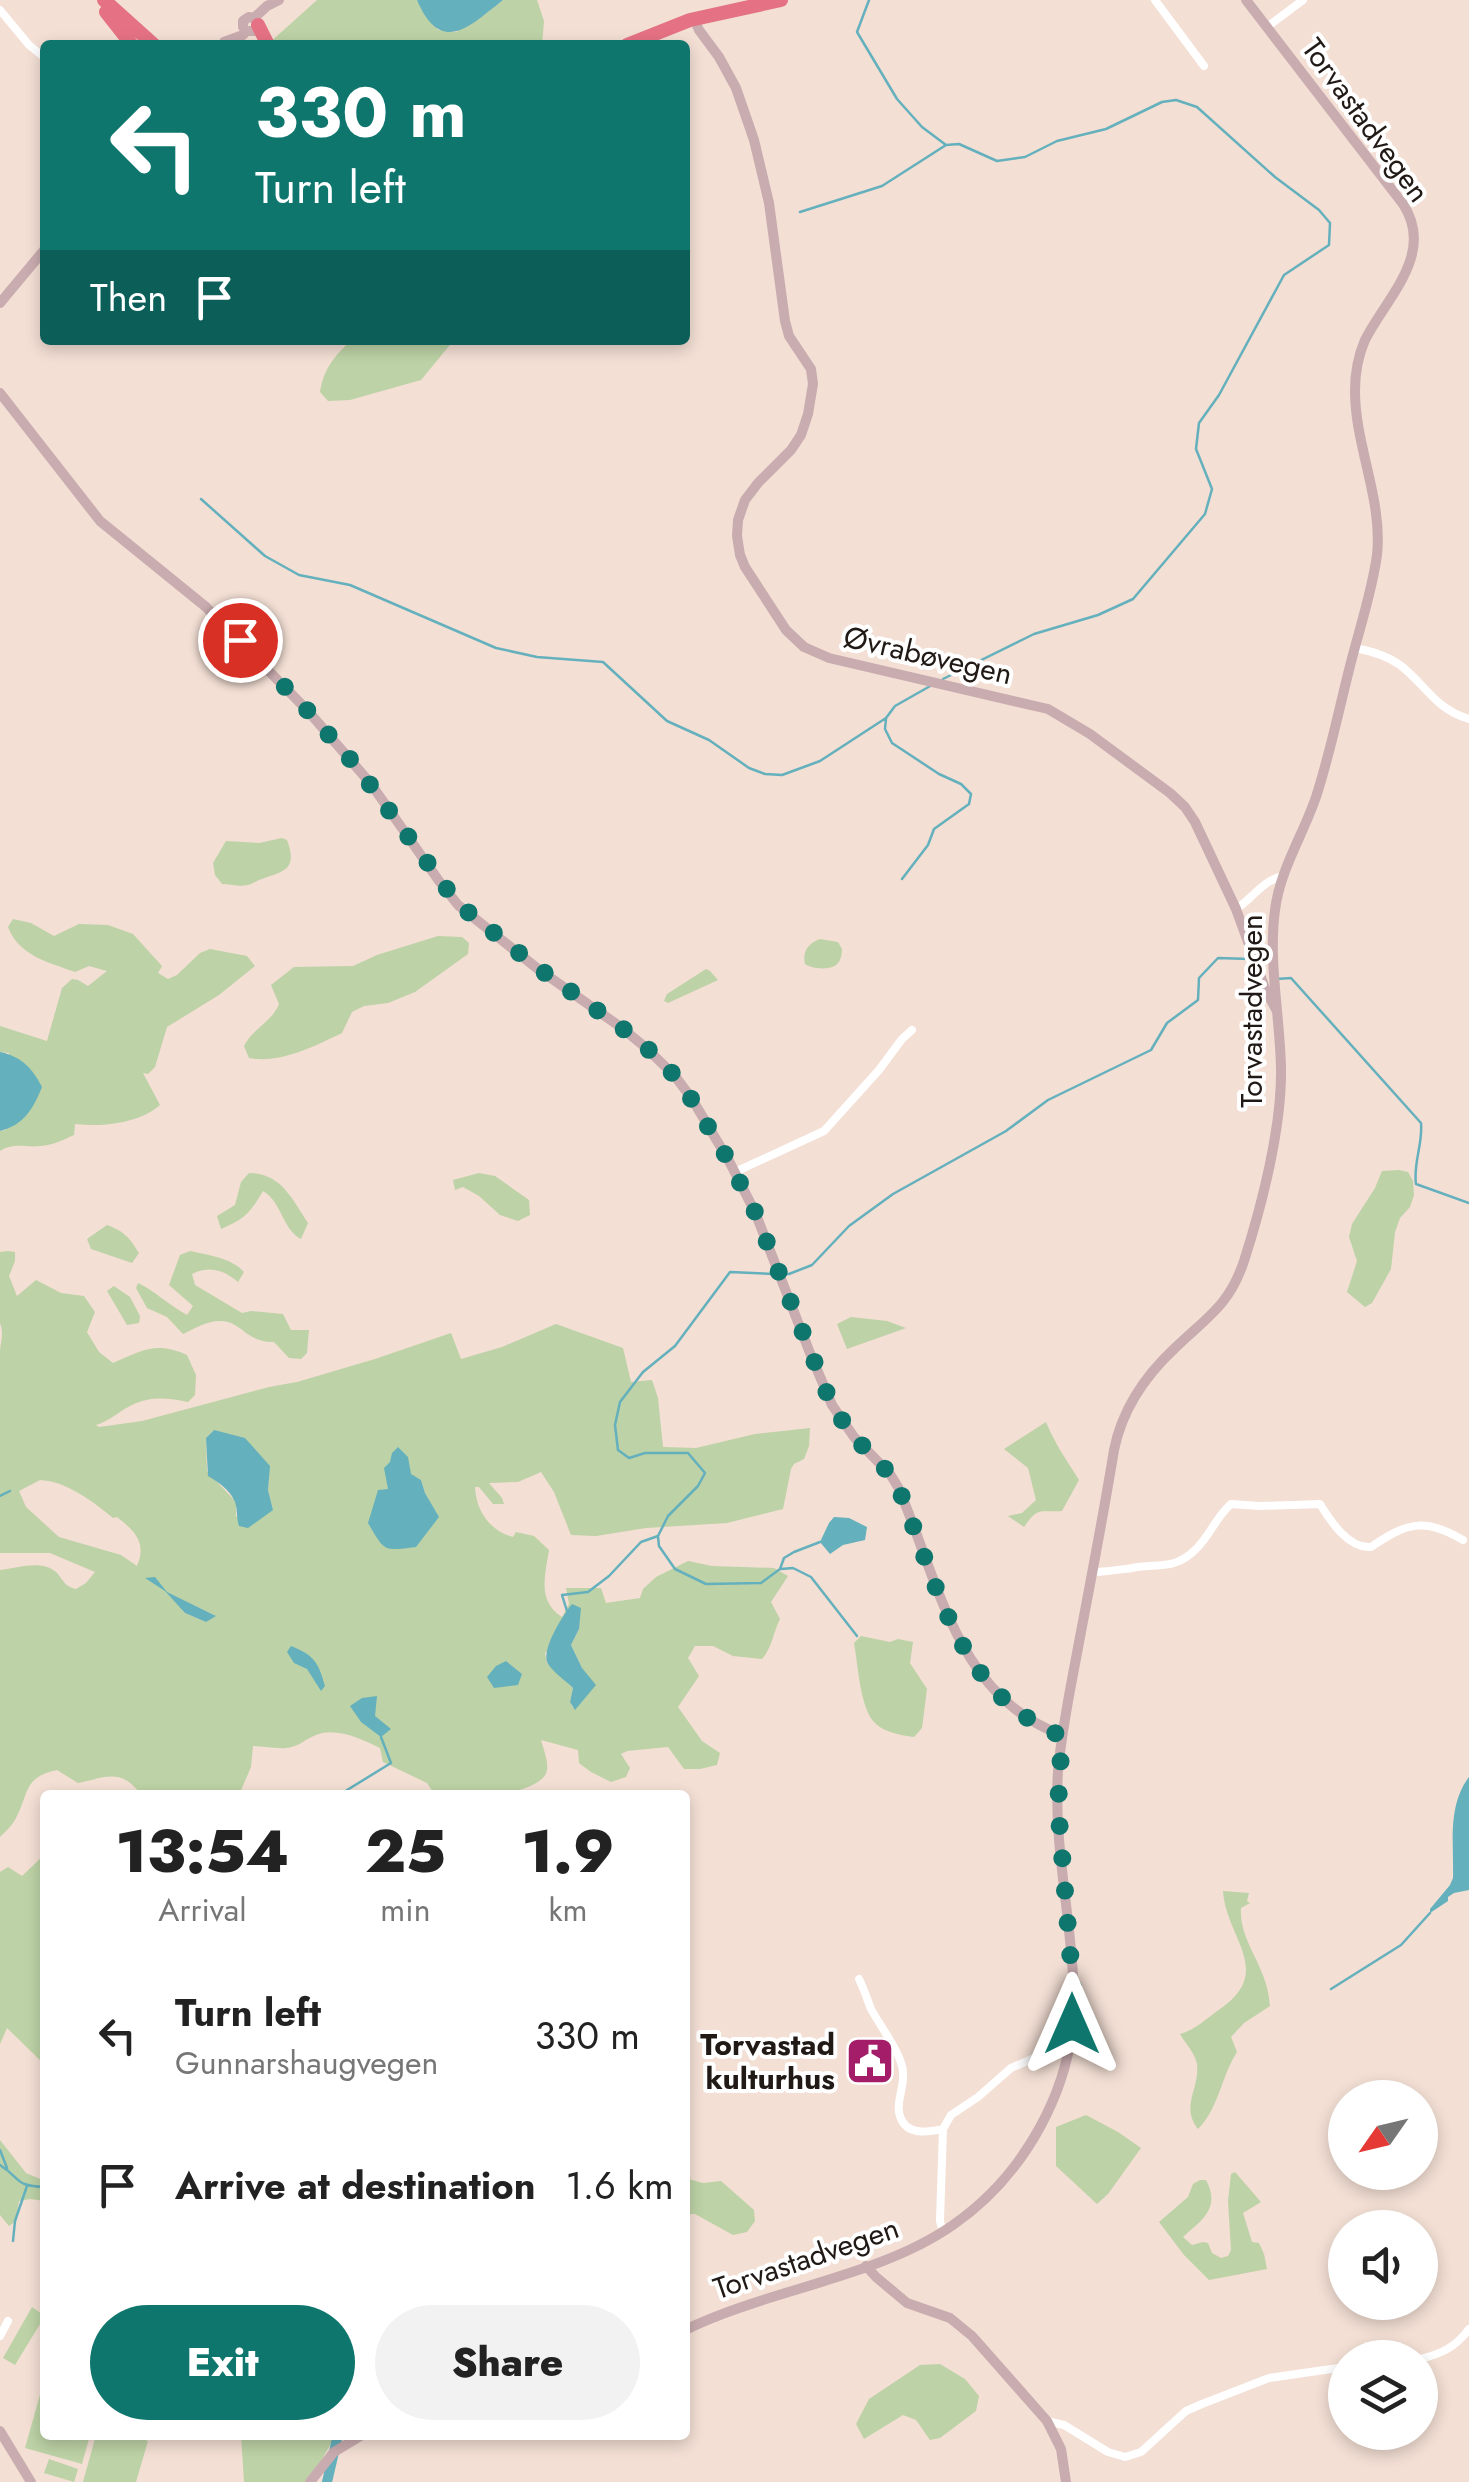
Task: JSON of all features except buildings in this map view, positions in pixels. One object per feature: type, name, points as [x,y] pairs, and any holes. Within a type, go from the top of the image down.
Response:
[{"type":"highway","points":[[96,0],[128,40]]},
{"type":"highway","points":[[104,0],[148,40]]},
{"type":"highway","points":[[640,40],[694,19],[781,0]]},
{"type":"highway","points":[[251,26],[261,40]]},
{"type":"main road","name":"Torvastadvegen","points":[[690,2328],[914,2248],[968,2214],[1027,2149],[1050,2107],[1066,2053],[1074,1996],[1058,1806],[1062,1736],[1114,1450],[1124,1417],[1137,1394],[1165,1358],[1222,1305],[1236,1282],[1262,1190],[1280,1102],[1273,926],[1276,898],[1316,796],[1376,563],[1376,519],[1357,414],[1358,363],[1370,332],[1403,278],[1412,249],[1413,229],[1403,204],[1246,0]]},
{"type":"main road","points":[[233,40],[277,1]]},
{"type":"main road","name":"Øvrabøvegen","points":[[694,19],[729,74],[746,113],[769,203],[784,321],[812,376],[808,414],[801,434],[785,458],[752,490],[740,512],[738,542],[746,567],[786,630],[811,652],[1038,705],[1090,734],[1170,793],[1195,822],[1277,1011]]},
{"type":"main road","points":[[0,303],[40,256]]},
{"type":"main road","points":[[0,393],[100,522],[214,614],[330,736],[371,784],[458,904],[547,975],[608,1016],[658,1059],[692,1100],[761,1225],[832,1406],[898,1487],[934,1587],[956,1634],[984,1677],[1012,1708],[1062,1736]]},
{"type":"main road","points":[[866,2266],[906,2303],[957,2322],[972,2336],[1047,2421],[1061,2449],[1066,2482]]},
{"type":"main road","points":[[0,2431],[31,2482]]},
{"type":"main road","points":[[310,2482],[334,2452],[354,2440]]},
{"type":"street","points":[[1155,0],[1204,66]]},
{"type":"street","points":[[1267,27],[1303,0]]},
{"type":"street","points":[[0,10],[40,54]]},
{"type":"street","points":[[1355,648],[1394,661],[1448,712],[1469,719]]},
{"type":"street","points":[[1236,909],[1269,881],[1282,876]]},
{"type":"street","points":[[735,1172],[824,1131],[912,1030]]},
{"type":"street","points":[[1093,1572],[1175,1563],[1197,1548],[1231,1504],[1320,1504],[1344,1534],[1365,1548],[1407,1526],[1419,1524],[1463,1540]]},
{"type":"street","points":[[860,1979],[902,2064],[899,2114],[914,2131],[943,2129],[951,2116],[1011,2068],[1055,2049],[1066,2053]]},
{"type":"street","name":"Torvastadvegen","points":[[943,2129],[943,2232]]},
{"type":"street","points":[[0,2336],[8,2321]]},
{"type":"street","points":[[1438,2354],[1469,2329]]},
{"type":"street","points":[[1047,2421],[1064,2424],[1108,2452],[1125,2457],[1141,2452],[1186,2411],[1202,2404],[1269,2378],[1328,2369]]},
{"type":"green space","points":[[317,0],[417,0],[438,30],[456,32],[503,0],[537,0],[544,21],[542,40],[273,40]]},
{"type":"green space","points":[[347,345],[450,345],[421,380],[350,400],[328,401],[320,392],[335,357]]},
{"type":"green space","points":[[287,840],[291,858],[282,871],[244,886],[222,884],[215,875],[213,863],[226,841],[259,843]]},
{"type":"green space","points":[[13,919],[31,923],[54,936],[79,924],[108,925],[133,934],[162,966],[158,973],[168,979],[210,949],[247,956],[255,966],[219,995],[167,1027],[155,1067],[148,1074],[143,1073],[160,1105],[119,1123],[75,1124],[74,1135],[54,1143],[0,1151],[0,1131],[6,1130],[9,1053],[0,1052],[0,1026],[47,1041],[62,988],[72,979],[88,986],[107,971],[89,966],[75,972],[36,957],[13,937],[8,927]]},
{"type":"green space","points":[[438,936],[462,937],[469,943],[468,954],[415,992],[352,1012],[342,1033],[332,1038],[285,1056],[249,1058],[244,1046],[279,1004],[271,985],[294,967],[353,966]]},
{"type":"green space","points":[[820,939],[838,942],[842,949],[835,966],[805,964],[807,948]]},
{"type":"green space","points":[[706,969],[718,980],[668,1003],[664,1001],[667,994]]},
{"type":"green space","points":[[1382,1171],[1408,1172],[1414,1195],[1395,1232],[1391,1269],[1372,1303],[1365,1307],[1347,1292],[1357,1261],[1349,1237],[1352,1224]]},
{"type":"green space","points":[[249,1173],[270,1178],[291,1196],[308,1223],[301,1239],[263,1191],[246,1214],[221,1229],[217,1216],[235,1205],[241,1182]]},
{"type":"green space","points":[[479,1173],[495,1176],[529,1200],[530,1215],[518,1221],[500,1215],[463,1187],[455,1190],[453,1180]]},
{"type":"green space","points":[[107,1225],[129,1239],[139,1253],[132,1263],[91,1249],[87,1239]]},
{"type":"green space","points":[[190,1251],[226,1260],[244,1272],[238,1282],[216,1270],[198,1271],[192,1274],[195,1285],[242,1313],[283,1314],[291,1330],[309,1330],[307,1353],[301,1359],[289,1358],[274,1342],[257,1339],[229,1322],[207,1323],[183,1334],[167,1317],[147,1308],[136,1288],[138,1283],[187,1315],[193,1306],[169,1285],[180,1255]]},
{"type":"green space","points":[[0,1252],[15,1252],[9,1276],[17,1296],[36,1280],[61,1293],[84,1296],[95,1312],[87,1332],[99,1352],[113,1363],[158,1348],[187,1355],[196,1375],[195,1395],[188,1402],[146,1400],[96,1425],[99,1427],[142,1421],[297,1382],[451,1333],[461,1359],[556,1324],[623,1348],[631,1382],[652,1380],[658,1398],[663,1447],[696,1448],[755,1434],[810,1428],[804,1459],[791,1469],[783,1509],[727,1523],[571,1535],[554,1492],[541,1472],[518,1482],[489,1483],[504,1504],[493,1504],[475,1487],[481,1512],[491,1525],[513,1537],[516,1532],[534,1536],[549,1550],[546,1595],[562,1617],[569,1604],[566,1588],[601,1588],[606,1603],[640,1598],[643,1589],[656,1577],[688,1561],[712,1566],[774,1568],[788,1576],[771,1602],[780,1619],[762,1659],[733,1656],[713,1646],[695,1646],[688,1658],[699,1676],[678,1707],[702,1741],[720,1753],[717,1765],[684,1769],[668,1747],[627,1751],[621,1754],[630,1768],[626,1777],[611,1782],[579,1763],[578,1750],[541,1740],[547,1772],[539,1781],[520,1790],[432,1790],[427,1783],[383,1762],[380,1748],[332,1732],[291,1747],[253,1746],[251,1767],[241,1790],[137,1790],[120,1778],[78,1783],[57,1770],[46,1773],[33,1782],[14,1821],[0,1837],[0,1570],[45,1566],[76,1589],[95,1572],[50,1553],[0,1553]],"holes":[[[214,1430],[269,1466],[268,1490],[273,1510],[236,1517],[236,1502],[207,1471],[206,1438]],[[40,1480],[70,1488],[129,1527],[140,1544],[137,1566],[121,1555],[59,1537],[26,1507],[19,1491]],[[421,1480],[425,1493],[438,1517],[388,1489]],[[168,1593],[214,1615],[206,1622],[185,1613]],[[579,1629],[571,1645],[582,1668],[574,1709],[570,1702],[573,1688],[547,1663],[545,1653]]]},
{"type":"green space","points":[[114,1286],[130,1297],[140,1316],[139,1323],[127,1325],[107,1291]]},
{"type":"green space","points":[[851,1317],[887,1321],[906,1328],[847,1349],[837,1324]]},
{"type":"green space","points":[[1046,1422],[1079,1480],[1062,1511],[1037,1513],[1024,1527],[1008,1516],[1022,1513],[1036,1500],[1028,1468],[1004,1449]]},
{"type":"green space","points":[[861,1636],[913,1642],[910,1663],[927,1689],[922,1728],[914,1737],[883,1729],[870,1716],[854,1643]]},
{"type":"green space","points":[[40,1859],[40,2060],[7,2028],[0,2044],[0,1872],[8,1867],[22,1876]]},
{"type":"green space","points":[[1223,1891],[1249,1893],[1250,1903],[1241,1908],[1241,1918],[1268,1990],[1270,2006],[1231,2037],[1237,2052],[1211,2112],[1198,2129],[1191,2113],[1197,2064],[1180,2034],[1191,2030],[1236,1995],[1246,1967]]},
{"type":"green space","points":[[1086,2115],[1141,2148],[1097,2204],[1056,2166],[1056,2127]]},
{"type":"green space","points":[[0,2140],[26,2173],[40,2179],[40,2200],[19,2201],[16,2221],[9,2226],[0,2215]]},
{"type":"green space","points":[[1235,2172],[1261,2202],[1243,2213],[1252,2242],[1259,2243],[1264,2254],[1267,2269],[1209,2280],[1159,2222],[1188,2197],[1193,2184],[1206,2180],[1210,2206],[1203,2219],[1183,2237],[1192,2245],[1208,2243],[1212,2253],[1221,2258],[1228,2256],[1228,2201],[1231,2174]]},
{"type":"green space","points":[[690,2179],[721,2181],[754,2210],[755,2221],[747,2232],[733,2235],[690,2214]]},
{"type":"green space","points":[[32,2307],[40,2313],[40,2324],[15,2365],[3,2358]]},
{"type":"green space","points":[[940,2364],[965,2379],[979,2396],[976,2411],[940,2438],[930,2440],[916,2420],[903,2415],[864,2439],[856,2424],[869,2399],[920,2365]]},
{"type":"green space","points":[[40,2395],[40,2440],[89,2440],[82,2464],[25,2448]]},
{"type":"green space","points":[[95,2440],[148,2441],[136,2482],[83,2482]]},
{"type":"green space","points":[[241,2440],[333,2440],[309,2482],[244,2482]]},
{"type":"green space","points":[[49,2459],[78,2469],[74,2482],[44,2473]]},
{"type":"water","points":[[417,0],[503,0],[467,27],[446,32],[426,17]]},
{"type":"water","points":[[0,1052],[26,1064],[42,1087],[27,1115],[0,1131]]},
{"type":"water","points":[[214,1430],[245,1438],[270,1466],[268,1490],[273,1510],[248,1528],[239,1526],[229,1492],[208,1476],[206,1438]]},
{"type":"water","points":[[398,1447],[408,1457],[411,1474],[421,1480],[439,1517],[416,1547],[391,1549],[382,1544],[368,1523],[378,1490],[388,1489],[384,1468]]},
{"type":"water","points":[[834,1517],[849,1518],[867,1527],[865,1540],[843,1545],[830,1554],[820,1542]]},
{"type":"water","points":[[155,1577],[167,1592],[216,1616],[206,1622],[185,1613],[165,1591],[145,1578]]},
{"type":"water","points":[[572,1604],[581,1608],[579,1629],[571,1645],[596,1685],[575,1710],[570,1702],[573,1688],[546,1658],[554,1633]]},
{"type":"water","points":[[291,1646],[314,1661],[325,1686],[321,1691],[307,1669],[294,1663],[287,1652]]},
{"type":"water","points":[[506,1661],[522,1674],[518,1685],[494,1688],[487,1677]]},
{"type":"water","points":[[377,1696],[375,1716],[391,1729],[381,1737],[361,1722],[350,1706],[362,1698]]},
{"type":"water","points":[[1469,1777],[1469,1890],[1454,1893],[1430,1913],[1453,1878],[1457,1800]]},
{"type":"waterway","points":[[869,0],[857,32],[897,99],[922,127],[946,145],[959,144],[997,161],[1025,157],[1057,141],[1106,129],[1162,102],[1176,100],[1197,107],[1330,223],[1329,245],[1284,275],[1219,395],[1199,423],[1196,449],[1212,489],[1205,514],[1133,599],[1098,615],[1034,634],[943,679]]},
{"type":"waterway","points":[[800,212],[882,186],[946,145]]},
{"type":"waterway","points":[[201,499],[265,556],[299,575],[350,585],[496,648],[537,657],[603,662],[667,721],[709,740],[749,768],[765,774],[782,775],[820,761],[886,718],[895,706],[932,685]]},
{"type":"waterway","points":[[886,719],[885,729],[892,743],[971,794],[969,804],[934,829],[928,845],[902,879]]},
{"type":"waterway","points":[[783,1274],[812,1265],[849,1226],[893,1194],[1006,1131],[1048,1100],[1151,1050],[1167,1023],[1198,1000],[1199,978],[1218,958],[1250,959]]},
{"type":"waterway","points":[[1276,979],[1291,978],[1421,1123],[1416,1184],[1469,1203]]},
{"type":"waterway","points":[[567,1611],[562,1595],[588,1592],[641,1542],[658,1536],[668,1516],[698,1486],[705,1473],[688,1453],[645,1453],[629,1458],[618,1450],[615,1425],[620,1402],[643,1372],[675,1346],[730,1272],[775,1274]]},
{"type":"waterway","points":[[0,1496],[10,1491]]},
{"type":"waterway","points":[[658,1537],[659,1546],[675,1569],[706,1584],[761,1583],[780,1569],[784,1558],[820,1542]]},
{"type":"waterway","points":[[781,1569],[793,1568],[811,1577],[857,1636]]},
{"type":"waterway","points":[[347,1790],[391,1763],[381,1737]]},
{"type":"waterway","points":[[1331,1989],[1401,1945],[1430,1913]]},
{"type":"waterway","points":[[0,2150],[7,2168]]},
{"type":"waterway","points":[[0,2165],[23,2183],[40,2186]]},
{"type":"waterway","points":[[13,2241],[27,2186]]},
{"type":"waterway","points":[[327,2482],[337,2440]]},
{"type":"place","name":"Torvastad kulturhus","points":[[870,2061]]},
{"type":"route","points":[[240,640],[357,767],[458,904],[645,1046],[675,1076],[729,1161],[755,1212],[832,1406],[898,1487],[934,1587],[956,1634],[984,1677],[1012,1708],[1062,1736],[1057,1788],[1073,1988],[1072,2024]]}]
